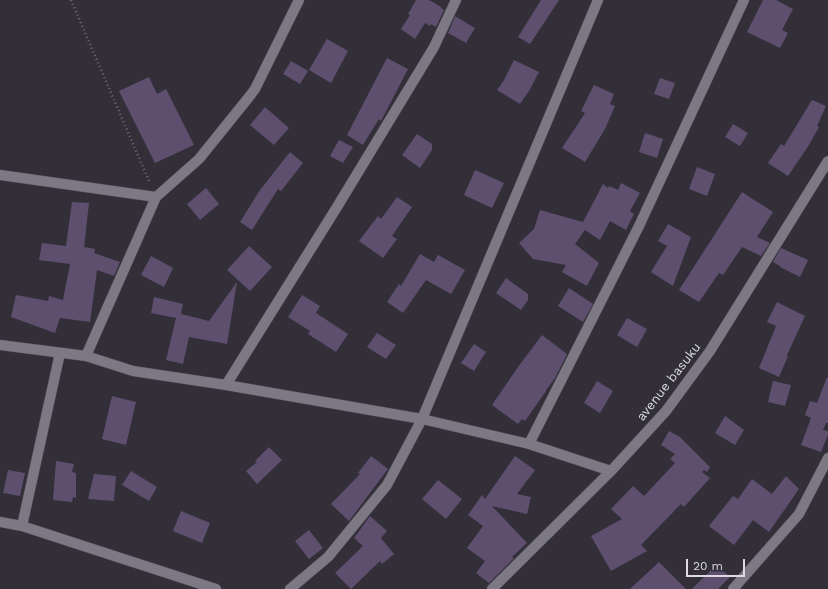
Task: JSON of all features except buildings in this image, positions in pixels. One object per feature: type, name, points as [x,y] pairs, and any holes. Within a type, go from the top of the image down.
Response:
[{"type":"street","points":[[86,356],[156,196],[199,159],[249,97],[299,0]]},
{"type":"street","points":[[226,385],[337,207],[434,47],[456,0]]},
{"type":"street","points":[[290,589],[328,557],[387,485],[422,419],[598,0]]},
{"type":"street","points":[[529,444],[639,226],[744,0]]},
{"type":"street","name":"avenue basuku","points":[[492,589],[611,471],[666,411],[710,351],[828,161]]},
{"type":"street","points":[[0,175],[156,196]]},
{"type":"street","points":[[0,345],[86,356],[133,371],[226,385],[422,419],[529,444],[611,471]]},
{"type":"street","points":[[22,526],[60,353]]},
{"type":"street","points":[[733,589],[799,514],[828,458]]},
{"type":"street","points":[[0,522],[22,526],[216,589]]},
{"type":"path","points":[[71,0],[156,196]]}]
